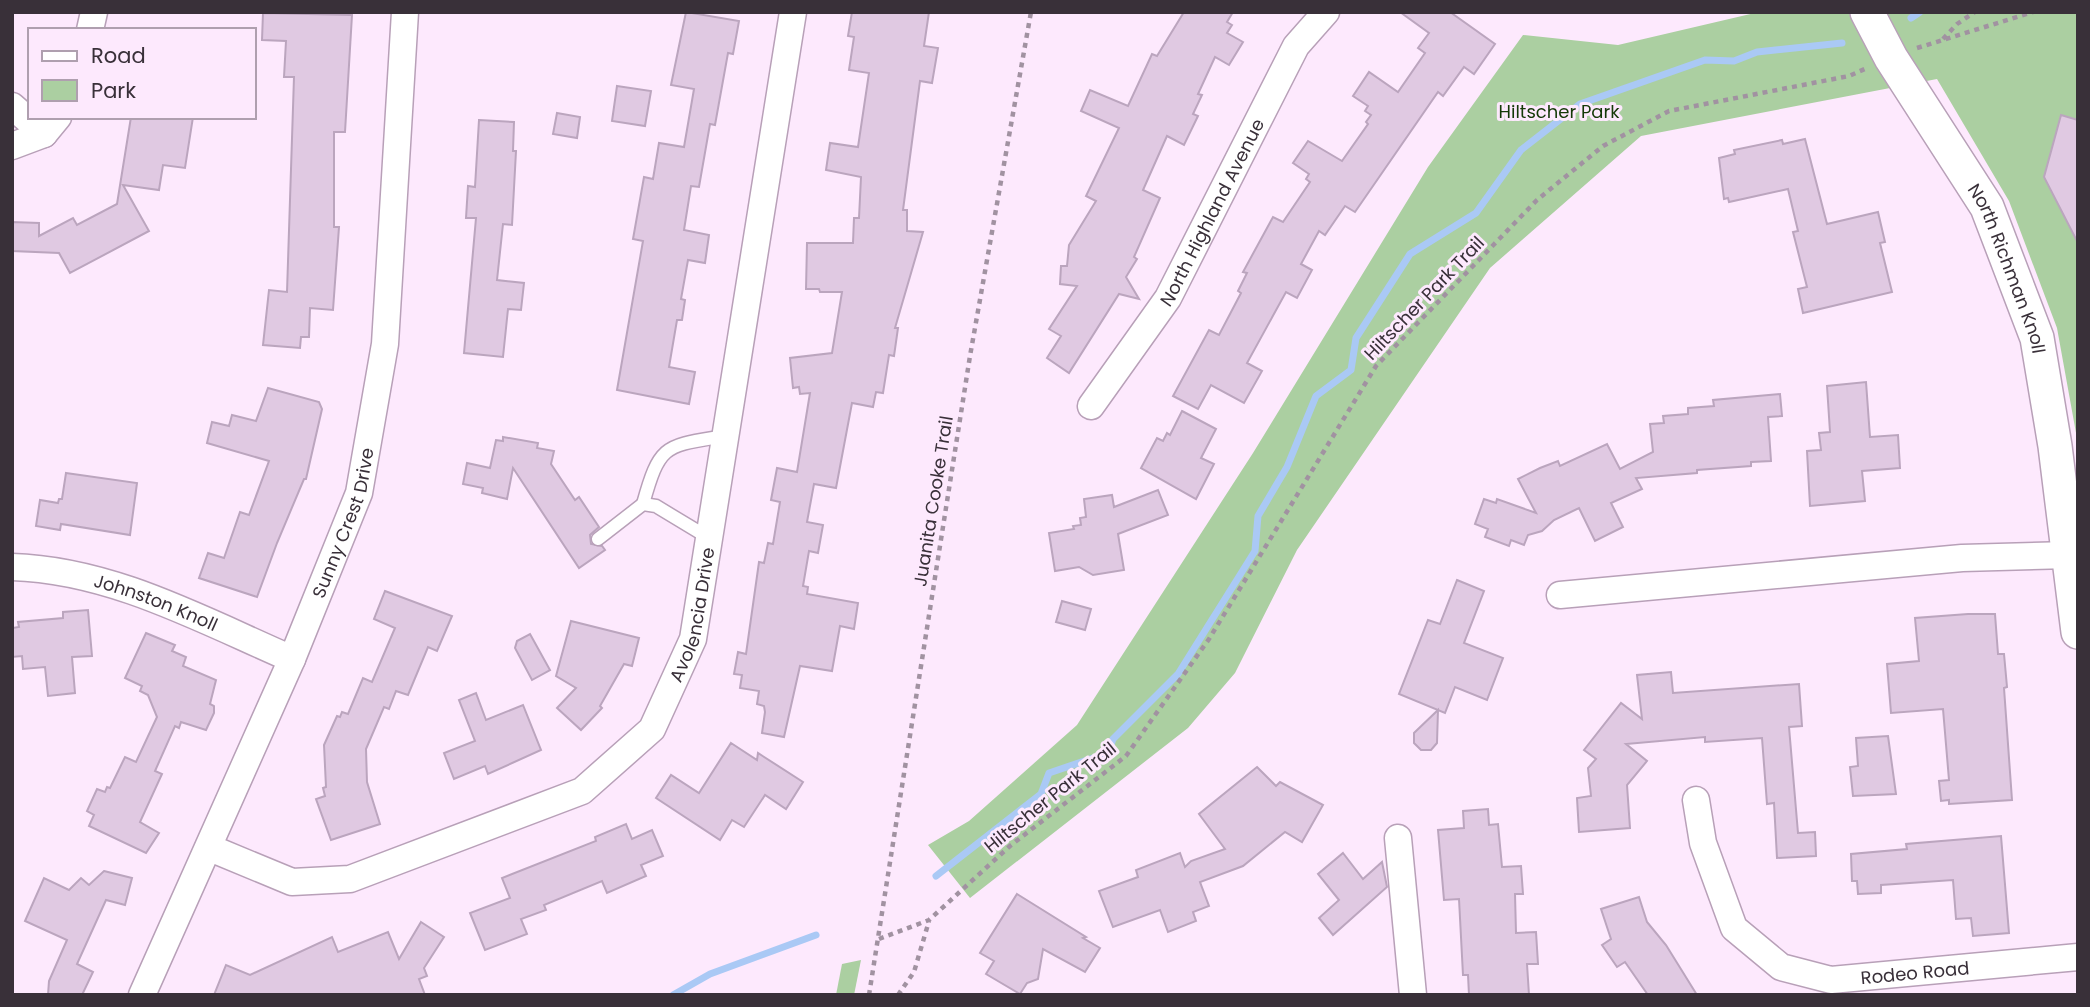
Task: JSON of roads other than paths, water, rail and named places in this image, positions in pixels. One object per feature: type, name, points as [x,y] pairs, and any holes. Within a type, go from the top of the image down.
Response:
[{"type":"street","name":"Sunny Crest Drive","points":[[142,995],[210,848],[292,659],[359,493],[385,344],[405,12]]},
{"type":"street","name":"Avolencia Drive","points":[[210,848],[292,882],[350,879],[582,791],[652,729],[693,639],[793,12]]},
{"type":"street","name":"North Highland Avenue","points":[[1091,406],[1168,298],[1296,46],[1326,12]]},
{"type":"street","name":"North Richman Knoll","points":[[1867,12],[1891,58],[1987,206],[2036,338],[2055,446],[2078,632]]},
{"type":"street","points":[[12,106],[28,114]]},
{"type":"street","points":[[12,146],[51,126]]},
{"type":"street","points":[[1560,595],[1962,558],[2068,555]]},
{"type":"street","name":"Johnston Knoll","points":[[12,567],[47,568],[122,585],[292,659]]},
{"type":"street","name":"Rodeo Road","points":[[1696,800],[1703,843],[1734,928],[1781,967],[1831,980],[2078,957]]},
{"type":"street","points":[[1398,838],[1413,995]]},
{"type":"lane","points":[[598,539],[643,505],[654,465],[673,445],[725,436]]},
{"type":"lane","points":[[643,505],[667,511],[681,523],[709,538]]},
{"type":"waterway","points":[[1911,18],[1920,12]]},
{"type":"waterway","points":[[936,876],[1041,794],[1049,773],[1108,753],[1113,739],[1178,674],[1255,551],[1258,516],[1287,467],[1316,396],[1351,370],[1356,338],[1410,254],[1476,213],[1521,150],[1580,104],[1705,60],[1734,61],[1757,52],[1842,43]]},
{"type":"waterway","points":[[673,995],[710,974],[816,935]]},
{"type":"park label","name":"Hiltscher Park","points":[[1559,111]]}]
